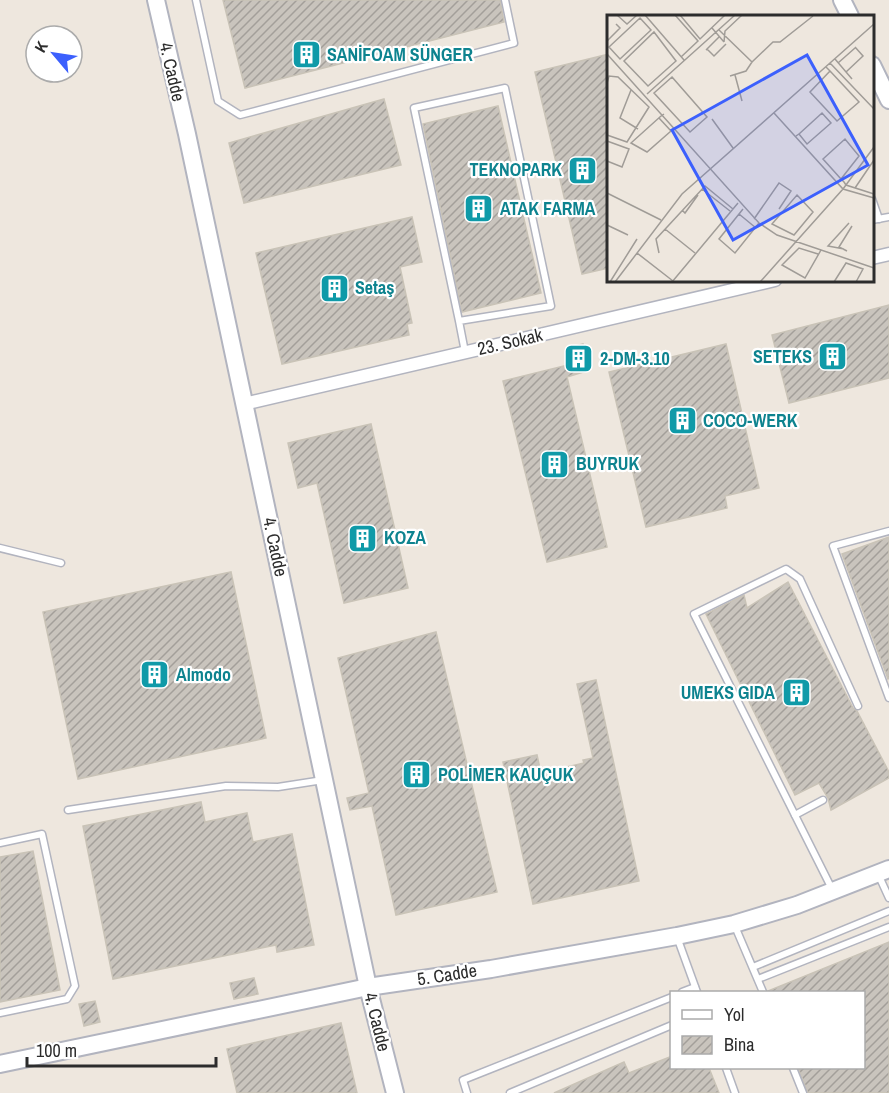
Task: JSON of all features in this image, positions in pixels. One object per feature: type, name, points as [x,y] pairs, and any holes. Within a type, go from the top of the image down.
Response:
[{"type":"street","name":"4. Cadde","points":[[156,0],[368,987],[395,1093]]},
{"type":"street","points":[[842,0],[850,15]]},
{"type":"street","points":[[874,67],[889,100]]},
{"type":"street","points":[[874,258],[889,254]]},
{"type":"street","name":"23. Sokak","points":[[244,404],[767,282]]},
{"type":"street","name":"5. Cadde","points":[[0,1064],[368,987],[491,969],[734,924],[797,905],[883,872]]},
{"type":"lane","points":[[196,0],[218,102],[240,115],[514,43],[505,0]]},
{"type":"lane","points":[[459,321],[551,306],[505,88],[414,108],[465,353]]},
{"type":"lane","points":[[876,220],[889,217]]},
{"type":"lane","points":[[889,531],[834,546],[889,698]]},
{"type":"lane","points":[[0,548],[61,563]]},
{"type":"lane","points":[[833,891],[694,614],[786,569],[800,579],[858,706]]},
{"type":"lane","points":[[68,810],[226,786],[278,787],[324,780]]},
{"type":"lane","points":[[795,815],[823,801]]},
{"type":"lane","points":[[0,843],[42,834],[75,986],[68,999],[0,1013]]},
{"type":"lane","points":[[883,872],[889,898]]},
{"type":"lane","points":[[753,966],[889,911]]},
{"type":"lane","points":[[734,924],[762,991]]},
{"type":"lane","points":[[758,979],[889,927]]},
{"type":"lane","points":[[677,936],[696,990]]},
{"type":"lane","points":[[467,1093],[463,1080],[670,998]]},
{"type":"lane","points":[[510,1093],[670,1026]]},
{"type":"lane","points":[[726,1069],[735,1093]]},
{"type":"lane","points":[[793,1069],[803,1093]]},
{"type":"building","name":"SANİFOAM SÜNGER","points":[[223,0],[500,0],[504,22],[245,88]]},
{"type":"building","name":"TEKNOPARK","points":[[607,54],[607,268],[582,274],[535,72]]},
{"type":"building","points":[[384,99],[401,165],[244,203],[229,143]]},
{"type":"building","name":"ATAK FARMA","points":[[498,106],[541,293],[462,312],[423,124]]},
{"type":"building","name":"Setaş","points":[[412,217],[422,262],[400,267],[412,323],[407,324],[409,335],[282,364],[256,253]]},
{"type":"building","name":"SETEKS","points":[[889,305],[889,378],[789,403],[772,335]]},
{"type":"building","name":"BUYRUK","points":[[583,344],[590,370],[567,377],[607,547],[547,562],[503,381],[572,364],[568,348]]},
{"type":"building","name":"COCO-WERK","points":[[726,344],[759,488],[725,496],[727,508],[646,527],[609,372]]},
{"type":"building","name":"KOZA","points":[[371,424],[408,588],[344,603],[317,483],[298,488],[288,443]]},
{"type":"building","points":[[889,537],[889,678],[888,679],[842,554]]},
{"type":"building","name":"Almodo","points":[[231,572],[266,738],[78,779],[43,612]]},
{"type":"building","name":"UMEKS GIDA","points":[[788,582],[889,772],[889,778],[831,810],[828,798],[819,783],[795,795],[706,614],[744,595],[747,608]]},
{"type":"building","name":"POLİMER KAUÇUK","points":[[436,632],[497,892],[396,915],[372,806],[350,810],[347,798],[369,793],[338,658]]},
{"type":"building","points":[[596,680],[639,881],[533,904],[503,762],[537,755],[541,773],[584,763],[583,760],[593,758],[577,684]]},
{"type":"building","points":[[201,802],[205,822],[247,813],[253,842],[292,834],[314,945],[277,952],[276,945],[113,979],[83,826]]},
{"type":"building","points":[[33,851],[60,990],[0,1002],[0,857]]},
{"type":"building","points":[[889,942],[889,1093],[808,1093],[798,1069],[865,1069],[865,991],[768,991]]},
{"type":"building","points":[[254,978],[258,994],[234,999],[230,983]]},
{"type":"building","points":[[95,1001],[100,1022],[84,1026],[79,1004]]},
{"type":"building","points":[[341,1023],[357,1093],[237,1093],[227,1049]]},
{"type":"building","points":[[670,1057],[670,1069],[709,1069],[719,1093],[554,1093],[624,1062],[629,1073]]},
{"type":"place","name":"SANİFOAM SÜNGER","points":[[306,55]]},
{"type":"place","name":"TEKNOPARK","points":[[583,170]]},
{"type":"place","name":"ATAK FARMA","points":[[479,209]]},
{"type":"place","name":"Setaş","points":[[334,288]]},
{"type":"place","name":"SETEKS","points":[[833,357]]},
{"type":"place","name":"2-DM-3.10","points":[[579,359]]},
{"type":"place","name":"COCO-WERK","points":[[682,421]]},
{"type":"place","name":"BUYRUK","points":[[555,464]]},
{"type":"place","name":"KOZA","points":[[363,538]]},
{"type":"place","name":"Almodo","points":[[155,675]]},
{"type":"place","name":"UMEKS GIDA","points":[[796,693]]},
{"type":"place","name":"POLİMER KAUÇUK","points":[[417,775]]}]
